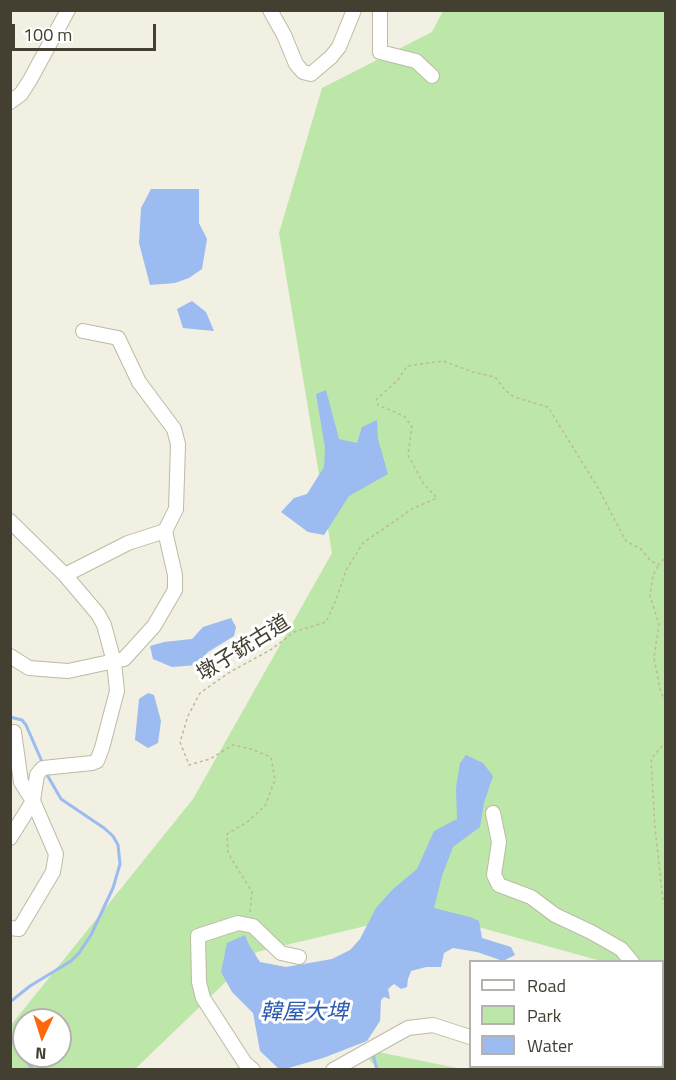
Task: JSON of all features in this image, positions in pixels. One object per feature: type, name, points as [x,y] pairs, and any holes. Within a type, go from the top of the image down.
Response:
[{"type":"lane","points":[[10,102],[21,94],[30,81],[68,10]]},
{"type":"lane","points":[[270,10],[296,64],[303,72],[311,74],[339,47],[354,10]]},
{"type":"lane","points":[[380,10],[380,52],[416,61],[432,76]]},
{"type":"lane","points":[[10,656],[29,668],[68,671],[124,659],[154,626],[175,590],[175,575],[165,531],[176,509],[178,444],[174,429],[139,382],[118,338],[83,331]]},
{"type":"lane","points":[[10,521],[65,575],[98,614],[104,625],[114,662],[117,692],[97,760],[80,765],[46,768],[37,775],[33,801],[10,838]]},
{"type":"lane","points":[[65,575],[128,543],[165,531]]},
{"type":"lane","points":[[10,928],[19,929],[53,872],[56,854],[33,801],[21,782],[14,732]]},
{"type":"lane","points":[[493,813],[499,842],[494,874],[498,885],[531,897],[555,915],[582,927],[621,950],[630,960]]},
{"type":"lane","points":[[253,1070],[245,1062],[203,998],[199,981],[198,936],[238,923],[253,926],[281,953],[299,957]]},
{"type":"lane","points":[[333,1070],[408,1028],[433,1025],[469,1036]]},
{"type":"path","name":"墩子銃古道","points":[[248,925],[252,892],[228,853],[227,834],[246,822],[264,806],[275,780],[271,757],[252,748],[233,744],[210,759],[189,765],[180,742],[188,716],[200,693],[230,672],[272,649],[294,632],[326,621],[346,570],[363,543],[412,509],[437,498],[423,483],[408,455],[412,427],[404,416],[378,405],[376,400],[398,380],[407,366],[443,361],[473,372],[495,376],[514,398],[548,407],[598,488],[626,542],[641,549],[650,560],[658,565]]},
{"type":"path","points":[[666,557],[653,574],[650,596],[658,624],[654,658],[660,689],[666,704]]},
{"type":"path","points":[[666,741],[651,759],[655,828],[663,901],[666,907]]},
{"type":"green space","points":[[443,11],[665,11],[665,980],[664,960],[597,960],[424,912],[257,952],[135,1069],[11,1070],[12,1024],[12,1068],[72,1068],[72,1008],[25,1008],[193,799],[332,553],[279,233],[322,88],[432,32]]},
{"type":"green space","points":[[358,1048],[462,1069],[378,1069]]},
{"type":"water","points":[[151,189],[199,189],[199,223],[207,239],[202,269],[189,278],[175,283],[150,285],[139,243],[141,208]]},
{"type":"water","points":[[192,301],[206,312],[214,331],[183,328],[177,309]]},
{"type":"water","points":[[326,390],[339,439],[357,443],[362,427],[377,420],[378,439],[388,474],[349,496],[324,535],[308,532],[281,512],[294,498],[307,494],[324,467],[325,448],[316,394]]},
{"type":"water","points":[[231,618],[236,627],[234,636],[208,652],[197,665],[172,667],[153,659],[150,646],[192,639],[203,627]]},
{"type":"water","points":[[148,693],[154,695],[161,721],[158,743],[148,748],[135,740],[139,699]]},
{"type":"water","name":"韓屋大埤","points":[[466,755],[483,763],[493,776],[484,803],[480,827],[453,847],[442,876],[434,908],[479,921],[482,938],[511,947],[515,955],[500,960],[477,952],[453,948],[444,953],[441,967],[426,967],[411,971],[407,987],[401,989],[394,984],[388,989],[390,999],[384,997],[381,1000],[380,1021],[367,1041],[323,1058],[279,1069],[260,1051],[253,1013],[232,992],[221,972],[227,943],[245,935],[260,962],[286,967],[332,959],[350,950],[360,939],[376,908],[392,890],[417,869],[434,831],[457,819],[456,788],[460,763]]},
{"type":"waterway","points":[[10,717],[22,720],[26,725],[43,764]]},
{"type":"waterway","points":[[10,1002],[30,986],[71,961],[79,953],[91,935],[113,888],[120,864],[118,845],[113,836],[61,799],[46,773]]},
{"type":"waterway","points":[[10,1038],[33,1070]]},
{"type":"waterway","points":[[373,1054],[377,1070]]}]
